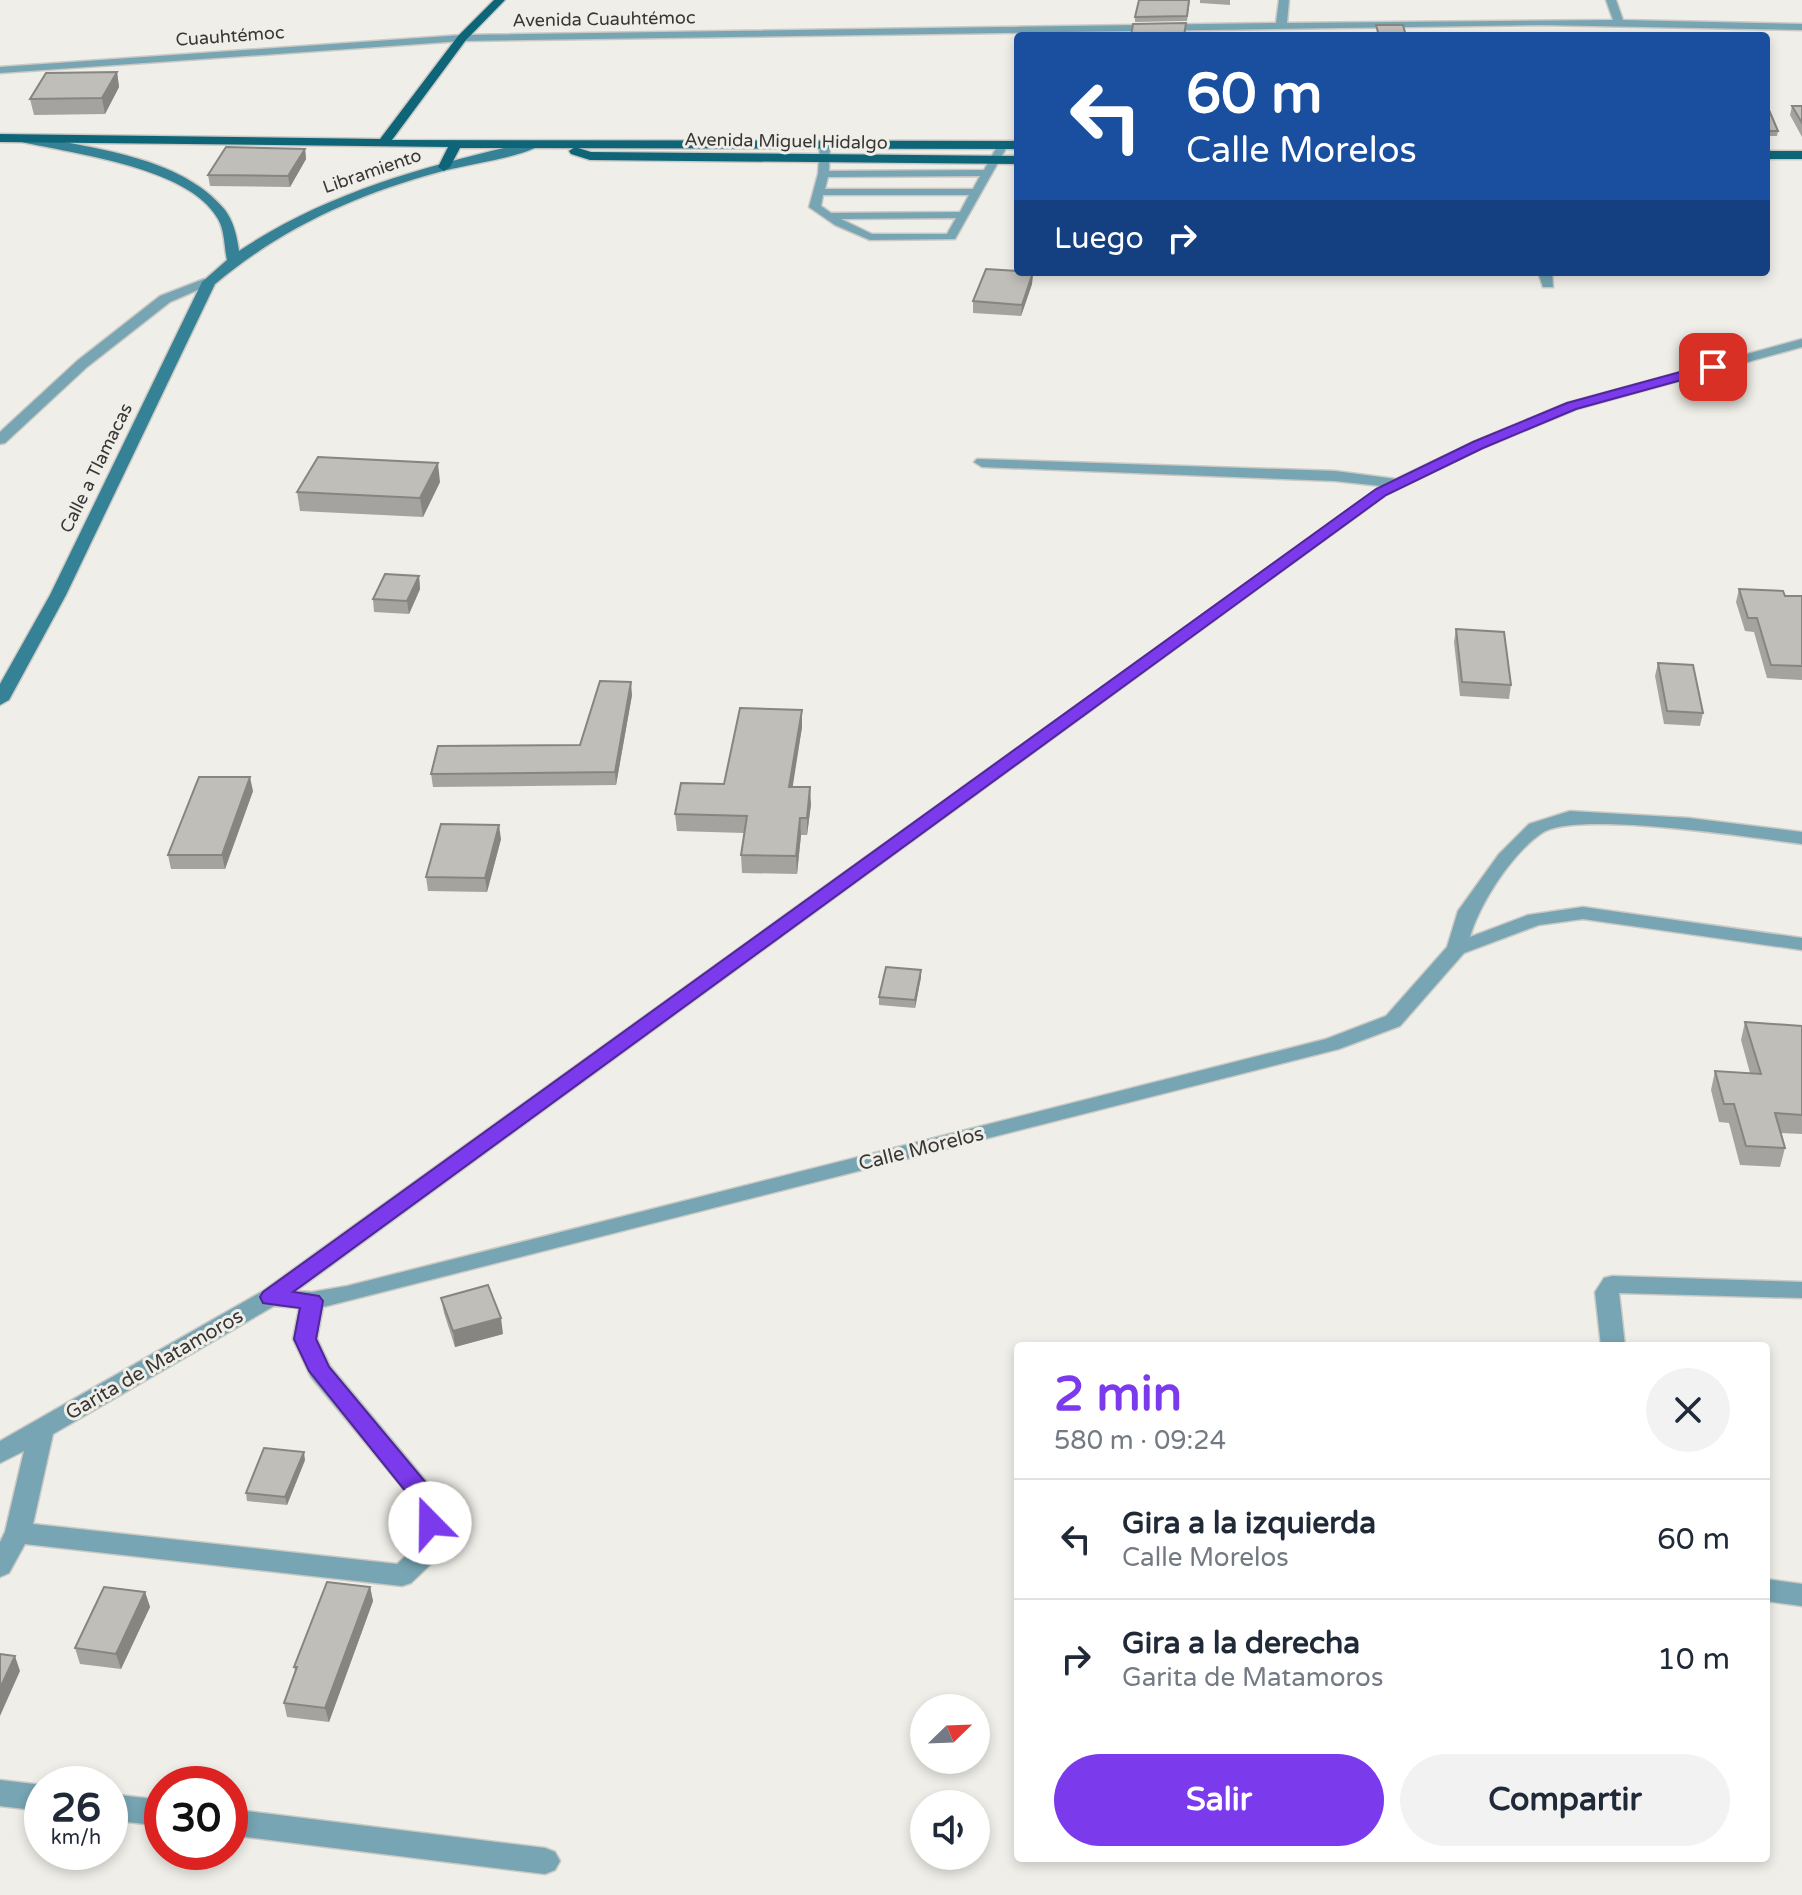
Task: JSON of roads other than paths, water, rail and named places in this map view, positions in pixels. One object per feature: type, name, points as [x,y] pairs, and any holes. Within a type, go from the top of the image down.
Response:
[{"type":"main road","points":[[384,142],[462,38],[500,0]]},
{"type":"main road","name":"Avenida Miguel Hidalgo","points":[[0,138],[534,145],[599,142],[1014,145]]},
{"type":"main road","points":[[26,139],[103,154],[158,172],[185,186],[220,213],[229,228],[233,259]]},
{"type":"main road","points":[[444,167],[456,143]]},
{"type":"main road","name":"Libramiento","points":[[233,259],[293,220],[361,191],[534,145]]},
{"type":"main road","name":"Avenida Miguel Hidalgo","points":[[556,145],[590,156],[1014,160]]},
{"type":"main road","points":[[1770,145],[1802,145]]},
{"type":"main road","points":[[1770,155],[1802,155]]},
{"type":"main road","name":"Calle a Tlamacas","points":[[0,700],[58,595],[209,282],[233,259]]},
{"type":"street","points":[[1281,25],[1284,0]]},
{"type":"street","points":[[1611,0],[1619,23]]},
{"type":"street","name":"Avenida Cuauhtémoc","points":[[462,38],[1281,25],[1619,23],[1802,27]]},
{"type":"street","name":"Cuauhtémoc","points":[[0,70],[462,38]]},
{"type":"street","points":[[0,440],[82,364],[165,299],[209,282]]},
{"type":"street","name":"Garita de Matamoros","points":[[0,1453],[271,1297],[1381,492],[1478,445],[1572,406],[1802,343]]},
{"type":"street","points":[[982,462],[1335,476],[1399,484]]},
{"type":"street","points":[[1457,949],[1468,911],[1506,858],[1536,828],[1570,817],[1689,824],[1802,838]]},
{"type":"street","name":"Calle Morelos","points":[[271,1297],[312,1301],[1332,1044],[1393,1021],[1457,949],[1535,919],[1583,913],[1802,944]]},
{"type":"street","points":[[1613,1342],[1607,1292],[1612,1284],[1802,1290]]},
{"type":"street","points":[[18,1533],[402,1575],[423,1556],[430,1523],[418,1489],[320,1371],[305,1339],[312,1301]]},
{"type":"street","points":[[0,1566],[18,1533],[42,1428]]},
{"type":"street","points":[[1770,1591],[1802,1595]]},
{"type":"street","points":[[0,1793],[24,1796]]},
{"type":"street","points":[[248,1824],[545,1861]]},
{"type":"lane","points":[[825,145],[823,174],[815,207],[870,237],[951,237],[1003,145]]},
{"type":"lane","points":[[823,174],[988,173]]},
{"type":"lane","points":[[819,192],[977,192]]},
{"type":"lane","points":[[828,216],[964,215]]}]
